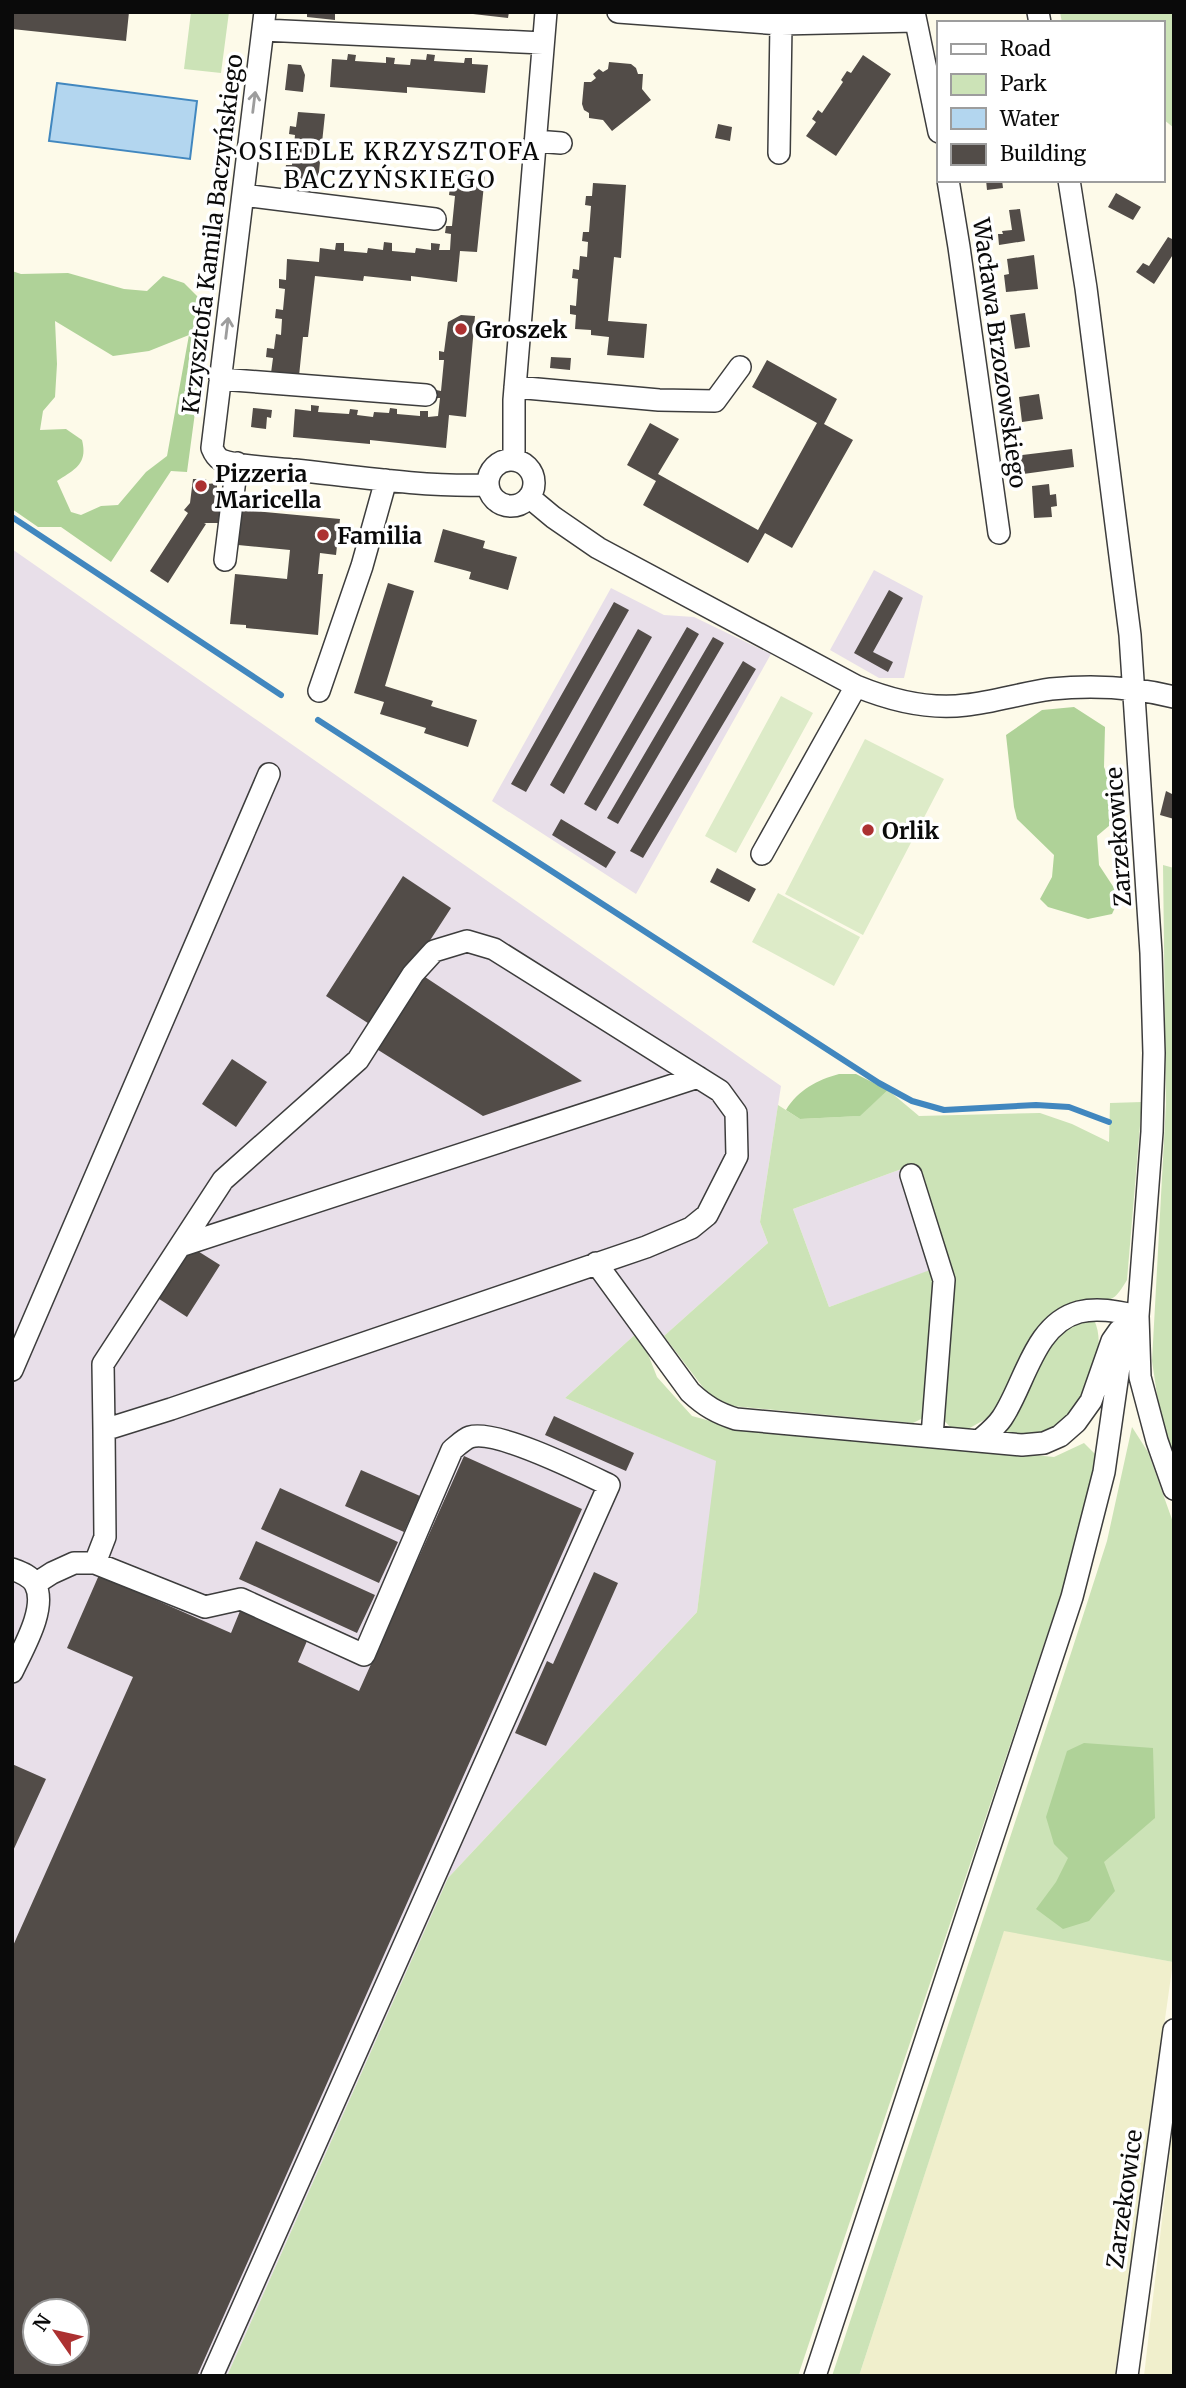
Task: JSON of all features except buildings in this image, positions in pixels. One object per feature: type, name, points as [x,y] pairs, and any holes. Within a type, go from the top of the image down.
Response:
[{"type":"street","points":[[514,460],[515,387],[546,12]]},
{"type":"street","points":[[618,12],[781,24],[914,17],[937,123]]},
{"type":"street","points":[[264,21],[543,43]]},
{"type":"street","name":"Krzysztofa Kamila Baczyńskiego","points":[[231,462],[218,458],[212,448],[264,21]]},
{"type":"street","points":[[779,153],[781,24]]},
{"type":"street","points":[[535,141],[561,143]]},
{"type":"street","name":"Wacława Brzozowskiego","points":[[948,182],[960,247],[999,533]]},
{"type":"street","name":"Zarzekowice","points":[[1069,182],[1130,635],[1151,953],[1154,1053],[1152,1132],[1138,1316],[1140,1377],[1157,1441],[1174,1489]]},
{"type":"street","points":[[243,195],[435,219]]},
{"type":"street","points":[[515,387],[659,400],[715,401],[740,367]]},
{"type":"street","points":[[220,379],[426,395]]},
{"type":"street","points":[[514,460],[525,464],[534,479],[529,497],[515,506],[506,505],[492,497],[487,485],[492,469],[499,463],[514,460]]},
{"type":"street","points":[[225,560],[231,462],[442,486],[487,485]]},
{"type":"street","points":[[319,691],[362,566],[386,480]]},
{"type":"street","points":[[529,497],[598,548],[856,686],[900,701],[930,706],[964,705],[1052,689],[1134,688],[1174,696]]},
{"type":"street","points":[[762,854],[856,686]]},
{"type":"street","points":[[12,1370],[269,774]]},
{"type":"street","points":[[95,1563],[105,1537],[103,1364],[223,1180],[358,1060],[413,974],[434,951],[467,941],[494,949],[720,1091],[736,1114],[737,1156],[707,1215],[691,1228],[646,1247],[104,1430]]},
{"type":"street","points":[[180,1246],[698,1077]]},
{"type":"street","points":[[911,1175],[944,1280],[932,1436]]},
{"type":"street","points":[[596,1263],[690,1391],[718,1414],[736,1419],[1022,1445],[1044,1443],[1060,1436],[1076,1422],[1091,1401],[1112,1341],[1119,1331],[1138,1316]]},
{"type":"street","points":[[979,1441],[1001,1419],[1045,1337],[1058,1324],[1078,1312],[1105,1310],[1138,1316]]},
{"type":"street","points":[[815,2376],[1072,1597],[1104,1472],[1120,1360],[1132,1344],[1138,1316]]},
{"type":"street","points":[[35,1584],[74,1563],[95,1563],[205,1607],[242,1599],[364,1655],[452,1450],[469,1437],[485,1436],[522,1447],[609,1485],[212,2376]]},
{"type":"street","points":[[12,1569],[28,1576],[35,1584],[39,1599],[38,1614],[12,1672]]},
{"type":"street","name":"Zarzekowice","points":[[1127,2376],[1174,2030]]},
{"type":"shaded area","points":[[12,549],[781,1086],[760,1222],[768,1243],[664,1336],[639,1331],[565,1398],[717,1461],[697,1612],[448,1878],[227,2376],[12,2376]]},
{"type":"shaded area","points":[[874,570],[923,596],[904,678],[879,678],[830,650]]},
{"type":"shaded area","points":[[611,588],[664,615],[694,617],[771,654],[636,894],[492,801]]},
{"type":"shaded area","points":[[915,1164],[951,1263],[829,1307],[793,1209]]},
{"type":"green space","points":[[191,12],[229,12],[221,73],[184,69]]},
{"type":"green space","points":[[1060,12],[1174,12],[1174,128],[1165,121],[1165,21],[1062,21]]},
{"type":"green space","points":[[12,271],[21,274],[68,273],[124,289],[147,291],[163,276],[184,283],[204,303],[203,313],[208,316],[187,472],[171,471],[111,562],[61,527],[38,527],[12,509]],"holes":[[[55,321],[113,356],[149,351],[189,335],[167,456],[146,472],[118,505],[101,506],[81,515],[71,512],[57,481],[78,465],[83,455],[82,440],[66,429],[40,430],[43,411],[55,397]]]},
{"type":"green space","points":[[781,696],[813,713],[736,853],[705,836]]},
{"type":"green space","points":[[1074,707],[1105,727],[1104,767],[1119,805],[1116,820],[1097,836],[1099,865],[1120,897],[1112,914],[1088,919],[1048,907],[1040,899],[1052,877],[1054,855],[1017,819],[1006,735],[1042,710]]},
{"type":"green space","name":"Orlik","points":[[865,739],[944,779],[863,935],[785,894]]},
{"type":"green space","points":[[1163,865],[1174,868],[1174,1455],[1160,1415],[1152,1361],[1166,1104]]},
{"type":"green space","points":[[778,893],[860,937],[834,986],[752,942]]},
{"type":"green space","points":[[839,1074],[856,1074],[888,1090],[860,1116],[800,1119],[786,1110],[796,1097],[809,1087]]},
{"type":"green space","points":[[888,1090],[919,1116],[1040,1113],[1072,1124],[1109,1142],[1110,1103],[1142,1102],[1127,1280],[1111,1299],[1085,1301],[991,1416],[968,1429],[951,1428],[940,1416],[953,1283],[951,1263],[915,1164],[793,1209],[829,1307],[930,1270],[939,1289],[925,1417],[913,1423],[732,1406],[708,1394],[664,1336],[768,1243],[760,1222],[778,1105],[800,1119],[859,1116]]},
{"type":"green space","points":[[1082,1320],[1094,1320],[1098,1334],[1098,1350],[1089,1384],[1080,1401],[1058,1426],[1045,1433],[1006,1433],[1046,1353],[1062,1332]]},
{"type":"green space","points":[[639,1331],[657,1377],[692,1416],[721,1424],[1054,1457],[1084,1443],[1100,1459],[1082,1531],[798,2376],[227,2376],[448,1878],[697,1612],[716,1461],[565,1398]]},
{"type":"green space","points":[[1132,1427],[1148,1452],[1174,1525],[1173,1962],[1004,1931],[859,2376],[832,2376],[1107,1541]]},
{"type":"green space","points":[[1084,1743],[1153,1748],[1155,1818],[1104,1862],[1115,1891],[1089,1921],[1063,1929],[1036,1909],[1056,1882],[1068,1858],[1054,1844],[1046,1817],[1067,1751]]},
{"type":"green space","points":[[1004,1930],[1173,1962],[1115,2376],[859,2376]]},
{"type":"green space","points":[[1174,2116],[1174,2376],[1144,2376]]},
{"type":"water","points":[[57,83],[197,101],[190,159],[49,141]]},
{"type":"waterway","points":[[12,517],[281,695]]},
{"type":"waterway","points":[[318,720],[879,1083],[912,1101],[944,1110],[1036,1105],[1069,1107],[1109,1122]]},
{"type":"place","name":"Groszek","points":[[461,329]]},
{"type":"place","name":"Pizzeria Maricella","points":[[201,486]]},
{"type":"place","name":"Familia","points":[[323,535]]},
{"type":"place","name":"Orlik","points":[[868,830]]},
{"type":"district","name":"OSIEDLE KRZYSZTOFA BACZYŃSKIEGO","points":[[390,165]]}]
